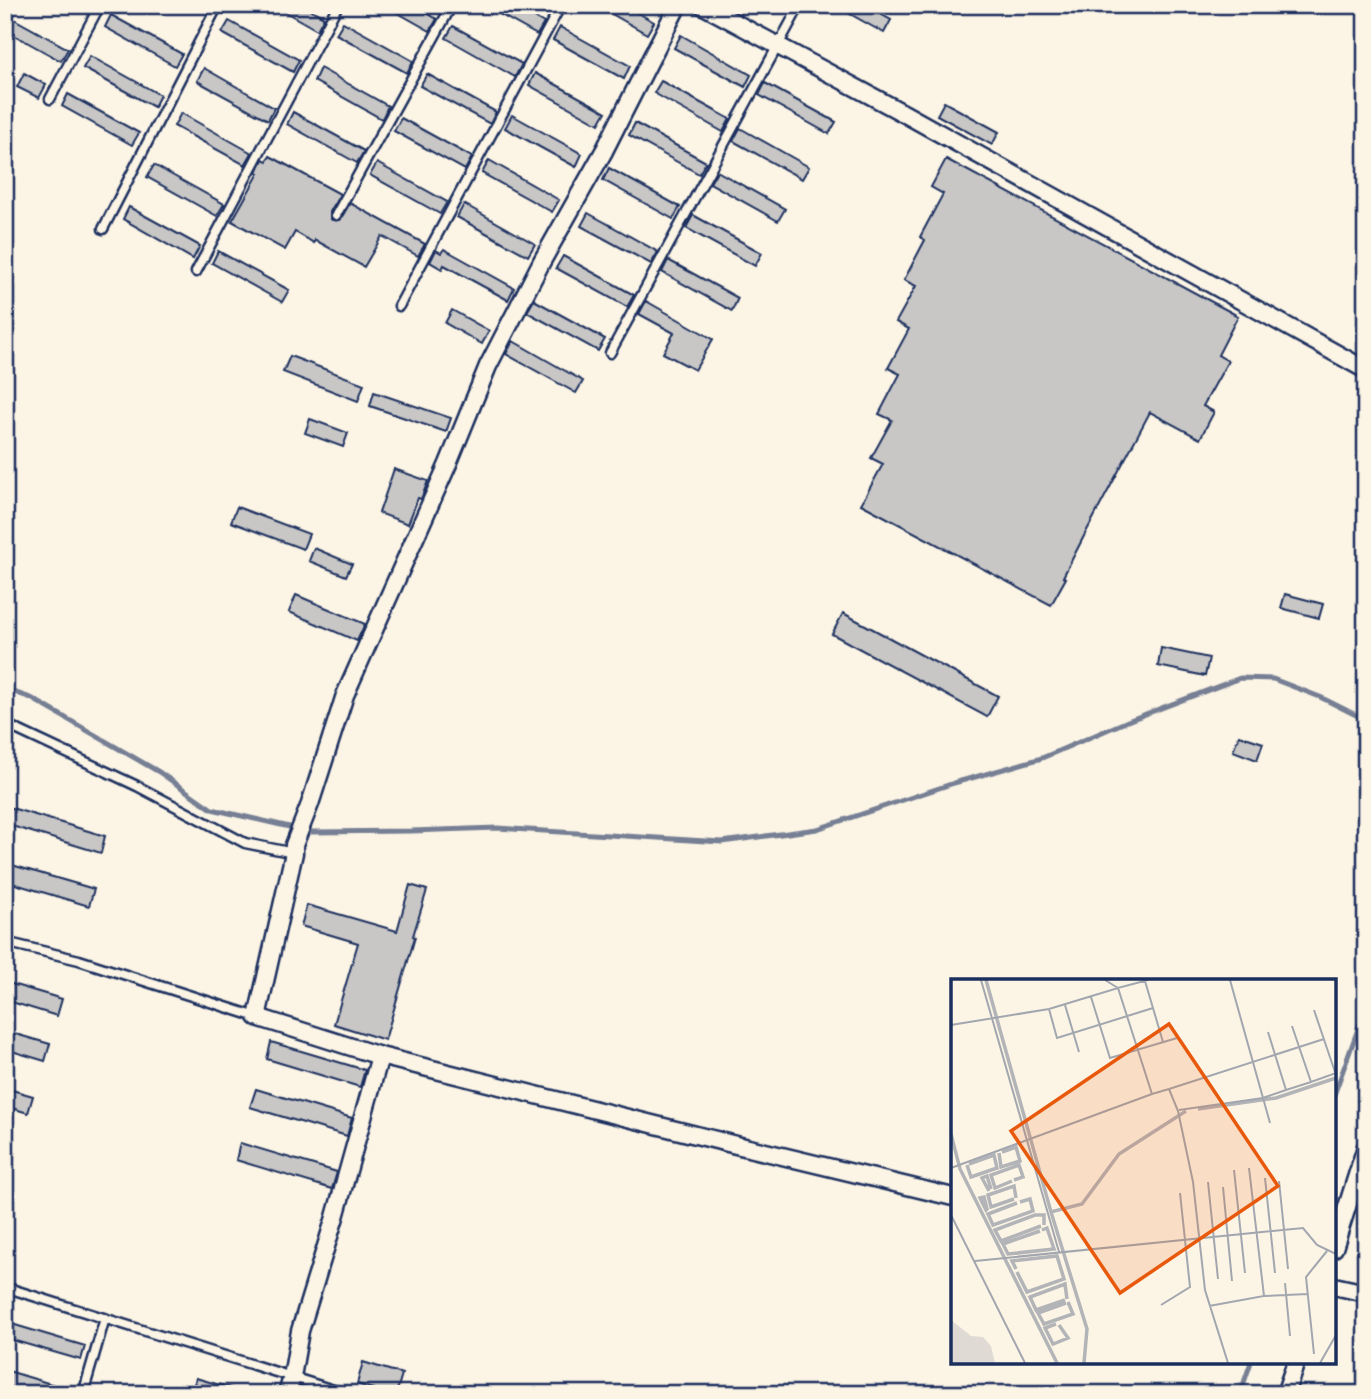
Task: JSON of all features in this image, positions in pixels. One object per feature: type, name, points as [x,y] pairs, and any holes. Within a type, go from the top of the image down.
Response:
[{"type":"street","points":[[678,5],[604,151],[542,261],[488,366],[448,464],[345,695],[294,849],[257,1017],[380,1056],[951,1197]]},
{"type":"street","points":[[702,5],[918,120],[1366,370]]},
{"type":"street","points":[[287,1394],[300,1332],[380,1056]]},
{"type":"street","points":[[1336,1242],[1366,1147]]},
{"type":"street","points":[[1336,1286],[1366,1293]]},
{"type":"street","points":[[1285,1394],[1295,1364]]},
{"type":"lane","points":[[50,99],[100,5]]},
{"type":"lane","points":[[103,229],[218,5]]},
{"type":"lane","points":[[196,272],[338,5]]},
{"type":"lane","points":[[336,215],[452,5]]},
{"type":"lane","points":[[399,306],[561,5]]},
{"type":"lane","points":[[610,353],[800,5]]},
{"type":"lane","points":[[5,724],[137,786],[245,844],[294,849]]},
{"type":"lane","points":[[5,942],[79,960],[257,1017]]},
{"type":"lane","points":[[8,1288],[346,1394]]},
{"type":"lane","points":[[83,1394],[105,1318]]},
{"type":"building","points":[[273,5],[302,5],[324,17],[317,30]]},
{"type":"building","points":[[384,5],[413,5],[437,19],[430,31]]},
{"type":"building","points":[[483,5],[512,5],[544,23],[537,35]]},
{"type":"building","points":[[596,5],[624,5],[654,22],[647,34]]},
{"type":"building","points":[[834,5],[864,5],[891,20],[884,33]]},
{"type":"building","points":[[5,14],[68,49],[61,61],[5,30]]},
{"type":"building","points":[[111,15],[182,54],[175,66],[105,27]]},
{"type":"building","points":[[229,21],[299,60],[293,72],[222,33]]},
{"type":"building","points":[[343,22],[413,61],[407,73],[336,34]]},
{"type":"building","points":[[453,26],[522,64],[515,77],[446,38]]},
{"type":"building","points":[[560,27],[630,66],[624,79],[553,40]]},
{"type":"building","points":[[681,35],[751,75],[745,87],[674,48]]},
{"type":"building","points":[[90,56],[160,95],[154,107],[83,68]]},
{"type":"building","points":[[204,68],[274,108],[268,120],[197,81]]},
{"type":"building","points":[[320,68],[388,106],[382,119],[314,81]]},
{"type":"building","points":[[24,73],[46,85],[39,98],[17,87]]},
{"type":"building","points":[[535,73],[606,112],[599,124],[529,85]]},
{"type":"building","points":[[427,74],[496,112],[490,124],[420,86]]},
{"type":"building","points":[[661,81],[730,119],[723,132],[654,93]]},
{"type":"building","points":[[765,83],[836,122],[829,134],[759,95]]},
{"type":"building","points":[[68,94],[139,133],[132,145],[62,106]]},
{"type":"building","points":[[944,102],[999,132],[992,145],[937,115]]},
{"type":"building","points":[[293,112],[364,151],[357,163],[287,124]]},
{"type":"building","points":[[181,113],[252,153],[245,165],[174,126]]},
{"type":"building","points":[[512,115],[582,154],[576,167],[505,128]]},
{"type":"building","points":[[401,118],[472,157],[465,170],[394,131]]},
{"type":"building","points":[[635,123],[706,162],[699,174],[629,135]]},
{"type":"building","points":[[740,128],[809,167],[802,179],[733,141]]},
{"type":"building","points":[[270,156],[340,194],[330,212],[332,220],[340,220],[350,203],[425,244],[418,256],[382,236],[364,267],[295,232],[285,250],[232,221],[259,173],[257,172],[263,159],[267,161]]},
{"type":"building","points":[[946,159],[1238,316],[1218,355],[1228,361],[1203,406],[1214,412],[1200,439],[1150,412],[1084,536],[1051,605],[861,504],[883,464],[871,458],[892,420],[879,414],[900,374],[888,368],[909,329],[896,322],[916,286],[904,280],[925,240],[920,237],[943,194],[931,187]]},
{"type":"building","points":[[489,160],[559,200],[552,212],[482,173]]},
{"type":"building","points":[[377,163],[447,202],[440,214],[370,175]]},
{"type":"building","points":[[154,165],[224,204],[217,216],[147,177]]},
{"type":"building","points":[[609,168],[680,207],[673,219],[603,180]]},
{"type":"building","points":[[717,171],[785,209],[778,221],[710,183]]},
{"type":"building","points":[[464,204],[535,244],[528,256],[457,217]]},
{"type":"building","points":[[129,207],[200,246],[193,259],[123,219]]},
{"type":"building","points":[[588,213],[658,252],[651,264],[581,226]]},
{"type":"building","points":[[693,215],[762,253],[755,266],[686,228]]},
{"type":"building","points":[[444,249],[514,288],[508,300],[444,265],[442,269],[430,262],[436,250],[441,253]]},
{"type":"building","points":[[218,251],[289,290],[282,302],[212,263]]},
{"type":"building","points":[[563,256],[634,295],[627,307],[556,268]]},
{"type":"building","points":[[668,260],[738,298],[732,311],[662,272]]},
{"type":"building","points":[[534,300],[605,339],[598,351],[527,312]]},
{"type":"building","points":[[646,301],[713,339],[695,370],[663,353],[674,333],[639,314]]},
{"type":"building","points":[[452,310],[489,331],[482,344],[445,323]]},
{"type":"building","points":[[513,341],[583,381],[576,393],[506,354]]},
{"type":"building","points":[[290,356],[364,384],[358,401],[283,372]]},
{"type":"building","points":[[374,392],[451,418],[446,432],[370,406]]},
{"type":"building","points":[[310,419],[348,433],[343,447],[305,433]]},
{"type":"building","points":[[394,469],[428,481],[408,524],[379,513]]},
{"type":"building","points":[[237,507],[309,534],[303,549],[231,522]]},
{"type":"building","points":[[314,548],[352,564],[346,576],[309,561]]},
{"type":"building","points":[[1285,594],[1323,604],[1319,618],[1281,608]]},
{"type":"building","points":[[296,595],[365,624],[357,641],[289,612]]},
{"type":"building","points":[[843,613],[998,696],[987,717],[832,634]]},
{"type":"building","points":[[1161,648],[1209,658],[1205,676],[1158,666]]},
{"type":"building","points":[[1239,735],[1263,743],[1257,760],[1233,751]]},
{"type":"building","points":[[5,806],[105,836],[101,853],[5,824]]},
{"type":"building","points":[[5,863],[94,889],[89,906],[5,881]]},
{"type":"building","points":[[410,885],[427,890],[385,1040],[334,1024],[358,943],[301,926],[307,905],[397,931]]},
{"type":"building","points":[[5,982],[62,999],[57,1016],[5,1000]]},
{"type":"building","points":[[5,1031],[50,1044],[45,1061],[5,1049]]},
{"type":"building","points":[[271,1042],[365,1070],[360,1087],[267,1059]]},
{"type":"building","points":[[5,1088],[33,1096],[28,1113],[5,1106]]},
{"type":"building","points":[[256,1089],[352,1118],[347,1136],[250,1107]]},
{"type":"building","points":[[240,1143],[337,1172],[332,1189],[236,1160]]},
{"type":"building","points":[[5,1322],[85,1346],[81,1360],[5,1338]]},
{"type":"building","points":[[363,1362],[402,1374],[396,1394],[357,1384]]},
{"type":"building","points":[[5,1370],[71,1390],[71,1394],[31,1394],[5,1386]]},
{"type":"building","points":[[196,1378],[237,1390],[236,1394],[191,1394]]},
{"type":"waterway","points":[[5,689],[31,698],[159,772],[212,809],[311,832],[497,828],[722,842],[817,829],[954,783],[1042,758],[1130,720],[1240,678],[1273,679],[1320,697],[1366,720]]},
{"type":"waterway","points":[[1336,1090],[1366,1007]]},
{"type":"waterway","points":[[1240,1394],[1250,1364]]}]
